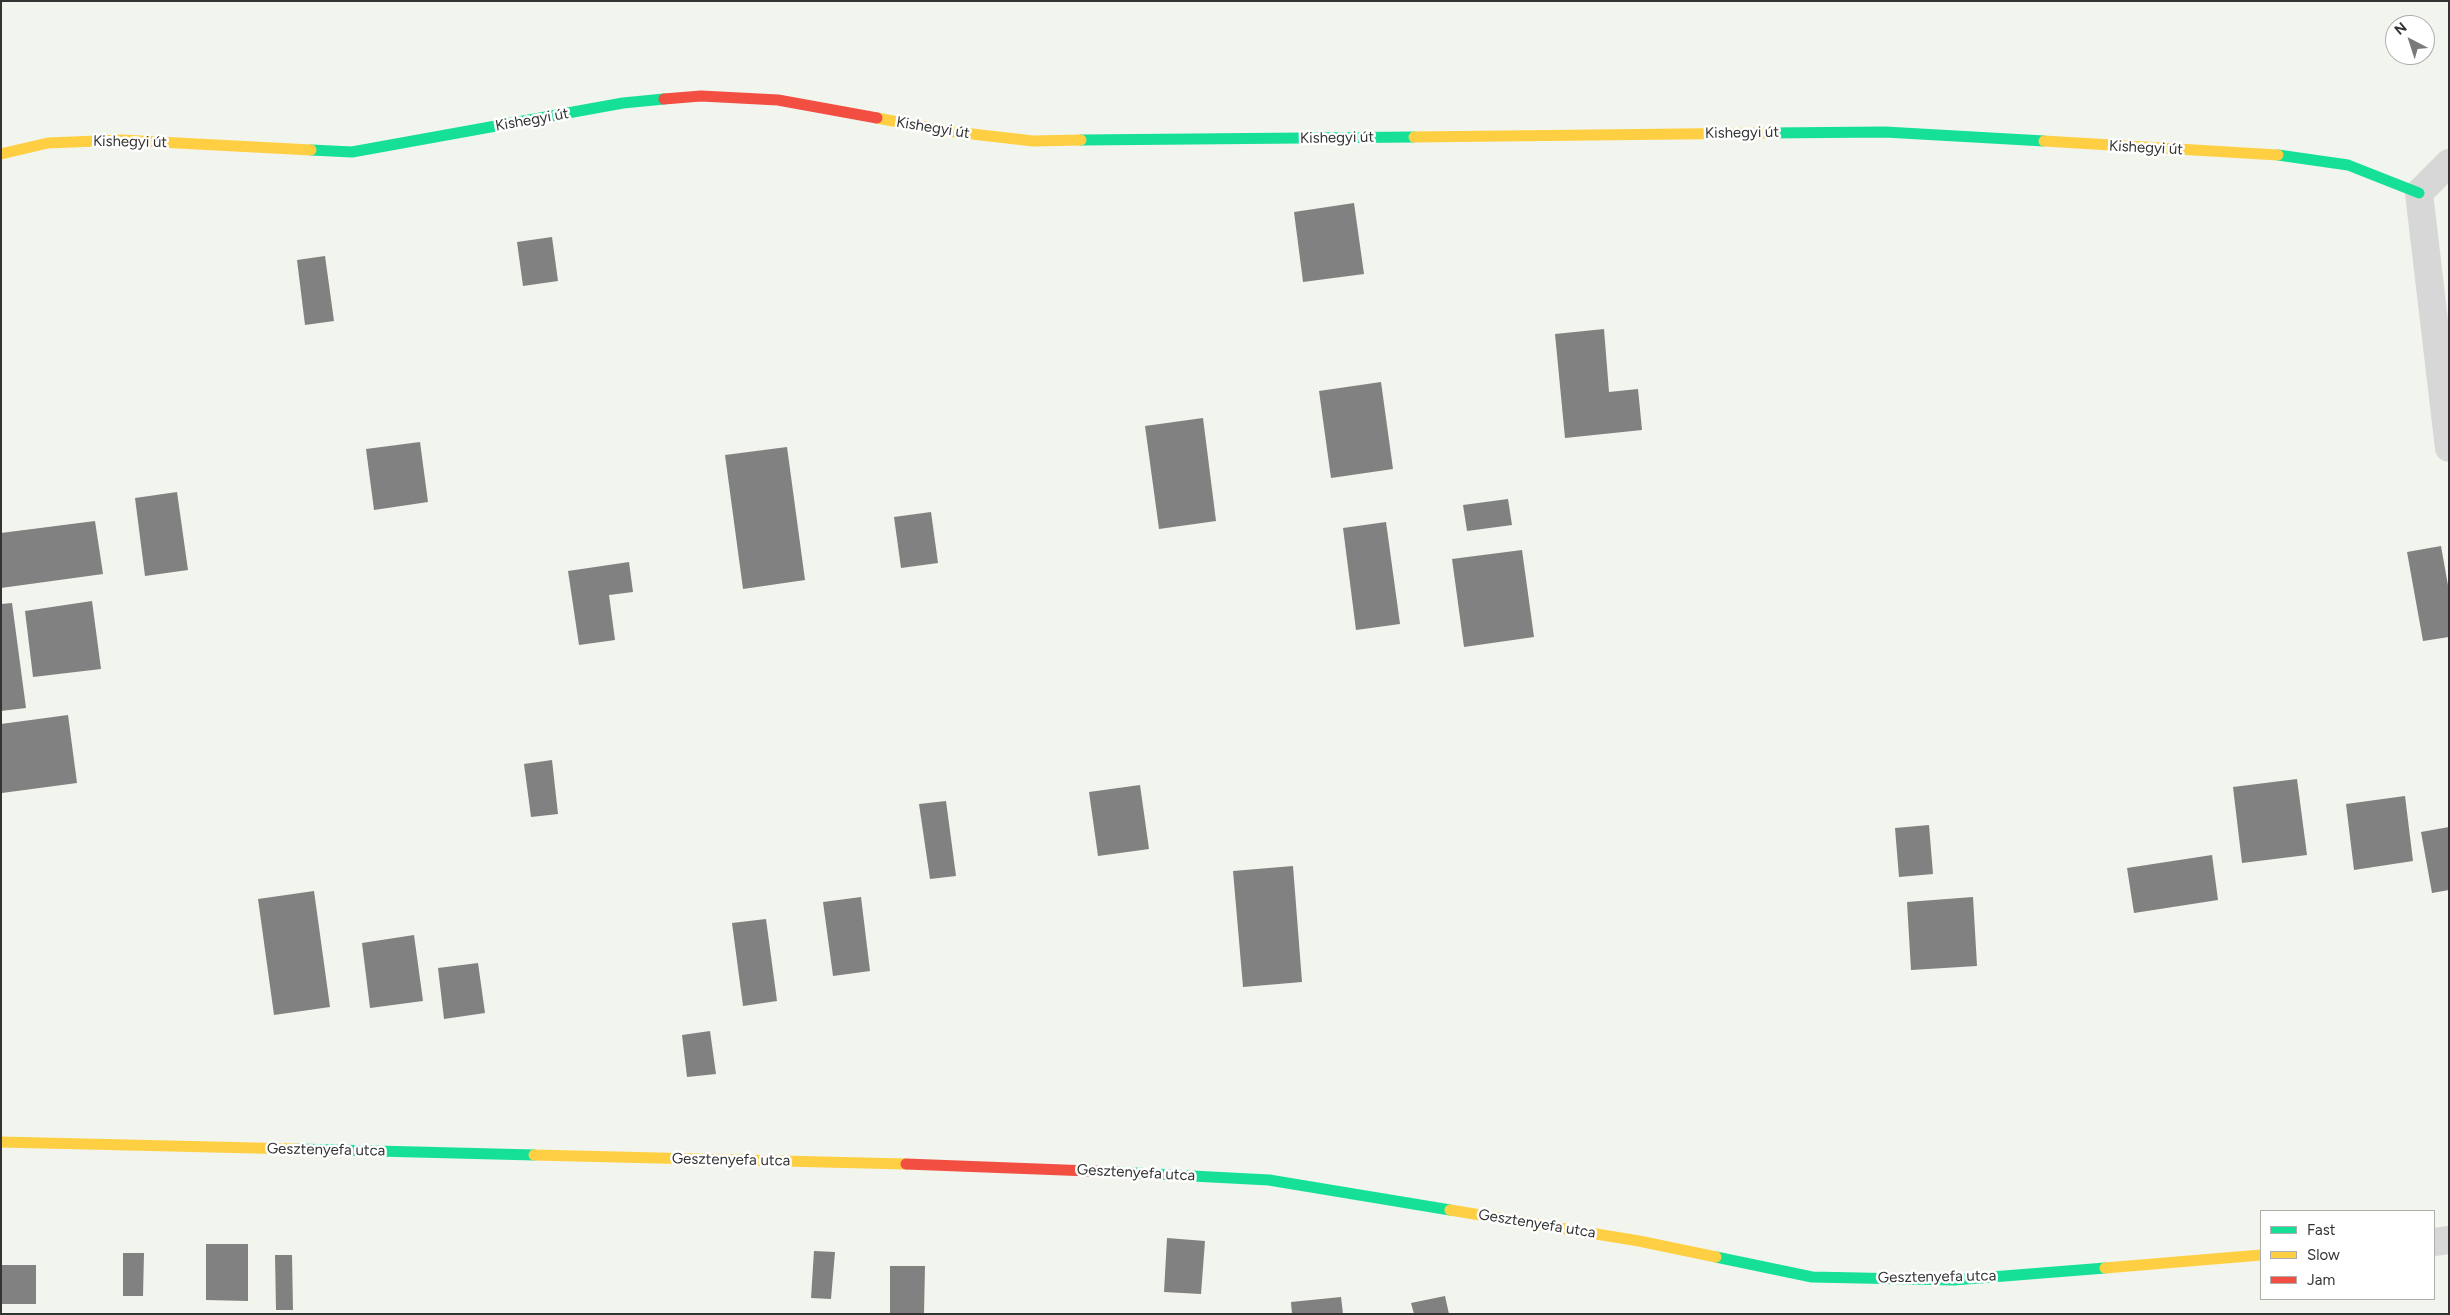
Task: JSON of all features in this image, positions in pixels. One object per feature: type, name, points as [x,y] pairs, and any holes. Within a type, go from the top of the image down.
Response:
[{"type":"street","name":"Kishegyi út","points":[[1,154],[48,143],[121,140],[352,152],[623,103],[702,96],[778,100],[946,131],[1033,141],[1885,132],[2276,155],[2348,165],[2419,193]]},
{"type":"street","points":[[2449,163],[2419,193],[2449,448]]},
{"type":"street","name":"Gesztenyefa utca","points":[[1,1142],[1031,1168],[1269,1180],[1639,1241],[1812,1277],[1954,1280],[2260,1255]]},
{"type":"street","points":[[2435,1242],[2449,1240]]},
{"type":"shaded area","points":[[1,1],[2449,1],[2449,1314],[1,1314]]},
{"type":"building","points":[[1354,203],[1364,274],[1303,282],[1294,212]]},
{"type":"building","points":[[552,237],[558,281],[523,286],[517,242]]},
{"type":"building","points":[[325,256],[334,321],[305,325],[297,260]]},
{"type":"building","points":[[1604,329],[1609,392],[1638,389],[1642,430],[1565,438],[1555,334]]},
{"type":"building","points":[[1381,382],[1393,469],[1331,478],[1319,391]]},
{"type":"building","points":[[1203,418],[1216,521],[1159,529],[1145,426]]},
{"type":"building","points":[[420,442],[428,502],[374,510],[366,449]]},
{"type":"building","points":[[787,447],[805,580],[743,589],[725,455]]},
{"type":"building","points":[[177,492],[188,570],[145,576],[135,498]]},
{"type":"building","points":[[1508,499],[1512,525],[1467,531],[1463,505]]},
{"type":"building","points":[[931,512],[938,563],[901,568],[894,517]]},
{"type":"building","points":[[95,521],[103,574],[1,588],[1,533]]},
{"type":"building","points":[[1386,522],[1400,624],[1356,630],[1343,528]]},
{"type":"building","points":[[2441,546],[2449,591],[2449,637],[2423,641],[2407,552]]},
{"type":"building","points":[[1522,550],[1534,637],[1464,647],[1452,559]]},
{"type":"building","points":[[629,562],[633,592],[609,595],[615,640],[579,645],[568,571]]},
{"type":"building","points":[[92,601],[101,669],[33,677],[25,611]]},
{"type":"building","points":[[12,603],[26,708],[1,711],[1,604]]},
{"type":"building","points":[[68,715],[77,783],[2,793],[1,724]]},
{"type":"building","points":[[552,760],[558,814],[531,817],[524,764]]},
{"type":"building","points":[[2297,779],[2307,855],[2242,863],[2233,787]]},
{"type":"building","points":[[1140,785],[1149,849],[1098,856],[1089,792]]},
{"type":"building","points":[[2405,796],[2413,861],[2354,870],[2346,804]]},
{"type":"building","points":[[946,801],[956,876],[930,879],[919,804]]},
{"type":"building","points":[[1929,825],[1933,874],[1899,877],[1895,828]]},
{"type":"building","points":[[2449,827],[2449,890],[2432,893],[2421,832]]},
{"type":"building","points":[[2212,855],[2218,900],[2134,913],[2127,868]]},
{"type":"building","points":[[1293,866],[1302,982],[1243,987],[1233,871]]},
{"type":"building","points":[[314,891],[330,1007],[274,1015],[258,899]]},
{"type":"building","points":[[861,897],[870,971],[833,976],[823,902]]},
{"type":"building","points":[[1973,897],[1977,966],[1911,970],[1907,902]]},
{"type":"building","points":[[766,919],[777,1001],[743,1006],[732,923]]},
{"type":"building","points":[[414,935],[423,1001],[370,1008],[362,943]]},
{"type":"building","points":[[478,963],[485,1013],[444,1019],[438,968]]},
{"type":"building","points":[[710,1031],[716,1074],[687,1077],[682,1035]]},
{"type":"building","points":[[1167,1238],[1205,1241],[1201,1294],[1164,1292]]},
{"type":"building","points":[[206,1244],[248,1244],[248,1301],[206,1300]]},
{"type":"building","points":[[814,1251],[835,1252],[831,1299],[811,1298]]},
{"type":"building","points":[[123,1253],[144,1253],[143,1296],[123,1296]]},
{"type":"building","points":[[275,1255],[292,1255],[293,1310],[276,1310]]},
{"type":"building","points":[[1,1265],[36,1265],[36,1304],[1,1304]]},
{"type":"building","points":[[890,1266],[925,1266],[924,1314],[890,1314]]},
{"type":"building","points":[[1445,1296],[1449,1314],[1414,1314],[1411,1303]]},
{"type":"building","points":[[1341,1297],[1343,1314],[1292,1314],[1291,1302]]},
{"type":"traffic: fast","points":[[311,150],[352,152],[623,103],[664,99]]},
{"type":"traffic: fast","points":[[1769,133],[1885,132],[2044,141]]},
{"type":"traffic: fast","points":[[1081,140],[1414,137]]},
{"type":"traffic: fast","points":[[2278,155],[2348,165],[2419,193]]},
{"type":"traffic: fast","points":[[297,1149],[534,1155]]},
{"type":"traffic: fast","points":[[1116,1172],[1269,1180],[1450,1210]]},
{"type":"traffic: fast","points":[[1716,1257],[1812,1277],[1954,1280],[2105,1268]]},
{"type":"traffic: slow","points":[[877,118],[946,131],[1033,141],[1081,140]]},
{"type":"traffic: slow","points":[[1414,137],[1769,133]]},
{"type":"traffic: slow","points":[[1,154],[48,143],[121,140],[311,150]]},
{"type":"traffic: slow","points":[[2044,141],[2278,155]]},
{"type":"traffic: slow","points":[[1,1142],[297,1149]]},
{"type":"traffic: slow","points":[[534,1155],[906,1164]]},
{"type":"traffic: slow","points":[[1450,1210],[1639,1241],[1716,1257]]},
{"type":"traffic: slow","points":[[2105,1268],[2260,1255]]},
{"type":"traffic: jam","points":[[664,99],[701,96],[778,100],[877,118]]},
{"type":"traffic: jam","points":[[906,1164],[1116,1172]]}]
